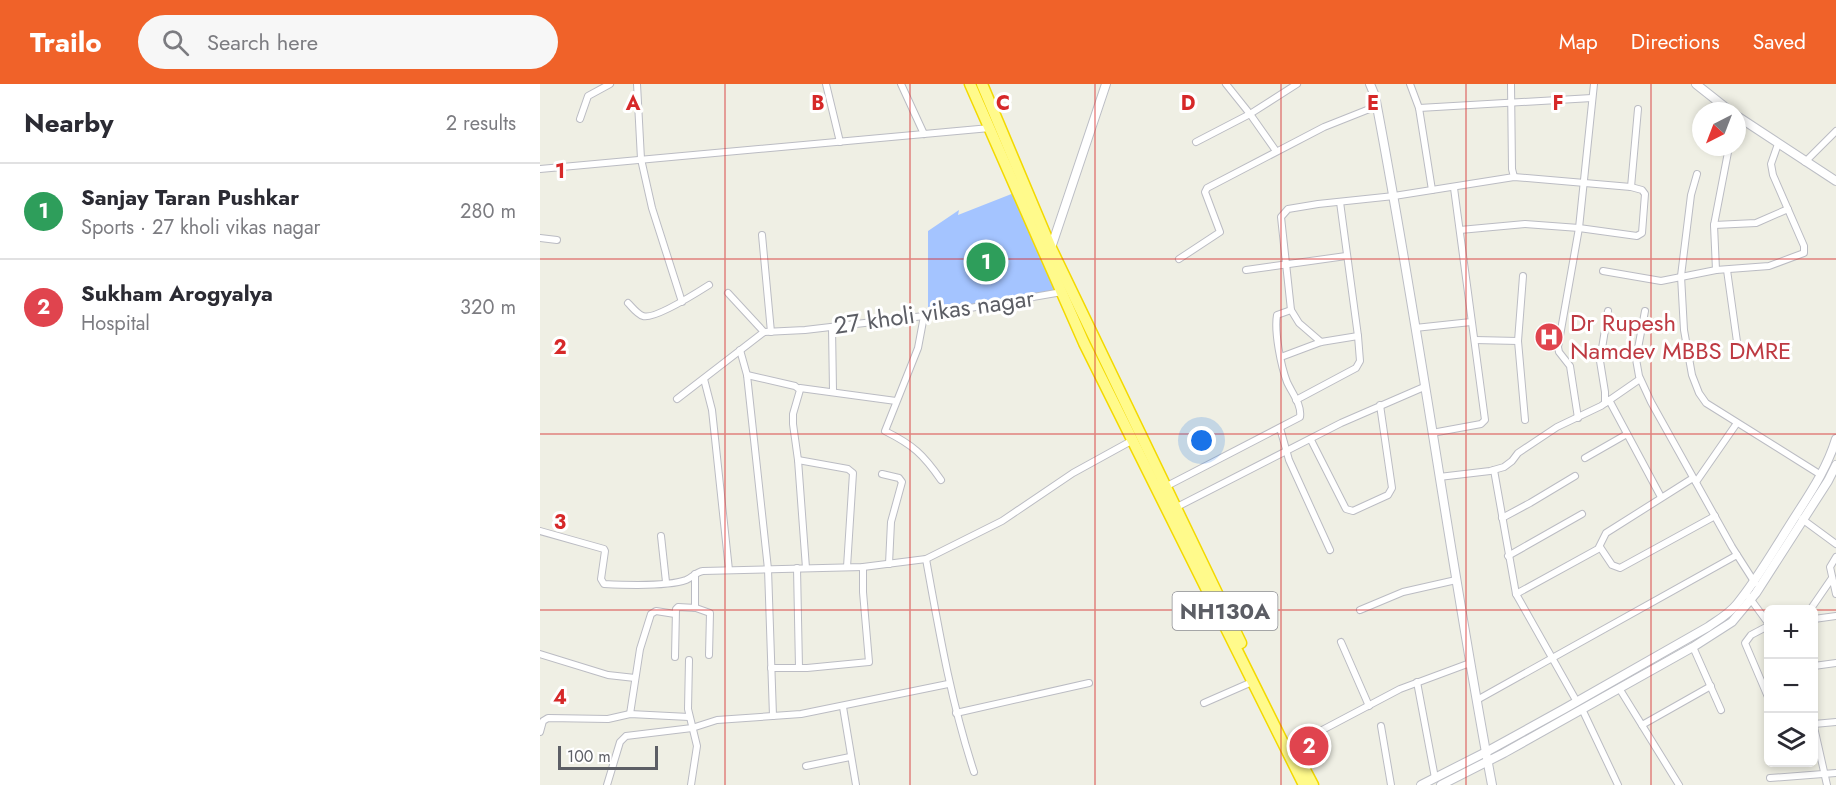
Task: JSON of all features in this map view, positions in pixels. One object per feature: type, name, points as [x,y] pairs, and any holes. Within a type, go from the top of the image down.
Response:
[{"type":"highway","name":"NH130A","points":[[970,84],[1084,343],[1165,487],[1252,682],[1304,785]]},
{"type":"highway","name":"NH130A","points":[[982,84],[1051,248],[1137,438],[1230,629],[1313,785]]},
{"type":"street","points":[[580,119],[588,96],[610,84]]},
{"type":"street","points":[[637,84],[641,159],[652,208],[682,302]]},
{"type":"street","points":[[826,84],[840,142]]},
{"type":"street","points":[[901,84],[924,134]]},
{"type":"street","points":[[1051,248],[1106,84]]},
{"type":"street","points":[[1226,84],[1276,152]]},
{"type":"street","points":[[1196,142],[1250,114],[1297,84]]},
{"type":"street","points":[[1370,84],[1377,106],[1394,196],[1456,580],[1492,785]]},
{"type":"street","points":[[1410,84],[1419,108],[1432,190]]},
{"type":"street","points":[[1511,84],[1512,169],[1515,177]]},
{"type":"street","points":[[1578,418],[1570,366],[1559,352],[1558,347],[1579,228],[1594,84]]},
{"type":"street","points":[[1696,84],[1719,102]]},
{"type":"street","points":[[1419,108],[1592,98]]},
{"type":"street","points":[[1179,259],[1220,232],[1205,192],[1207,188],[1324,127],[1377,106]]},
{"type":"street","points":[[1631,188],[1638,109]]},
{"type":"street","points":[[1746,122],[1836,181]]},
{"type":"street","points":[[540,169],[990,128]]},
{"type":"street","points":[[1805,162],[1836,132]]},
{"type":"street","points":[[1603,271],[1653,280],[1666,280],[1716,270],[1769,266],[1804,253],[1804,246],[1771,170],[1772,159],[1778,144]]},
{"type":"street","points":[[1716,270],[1714,225],[1727,156]]},
{"type":"street","points":[[1697,174],[1691,195],[1681,276],[1684,330],[1695,385],[1706,403],[1828,480]]},
{"type":"street","points":[[1321,342],[1299,322],[1291,310],[1281,217],[1285,211],[1318,204],[1454,188],[1515,177],[1631,188],[1642,190],[1645,194],[1645,212],[1640,235],[1637,236],[1525,224],[1460,230]]},
{"type":"street","points":[[1432,433],[1484,422],[1454,188]]},
{"type":"street","points":[[1296,400],[1357,367],[1360,361],[1340,202]]},
{"type":"street","points":[[1714,225],[1756,222],[1788,210]]},
{"type":"street","points":[[762,236],[767,332]]},
{"type":"street","points":[[540,238],[557,240]]},
{"type":"street","points":[[1246,270],[1346,256]]},
{"type":"street","points":[[1727,270],[1739,356]]},
{"type":"street","points":[[1523,276],[1518,340],[1525,420]]},
{"type":"street","points":[[628,303],[641,315],[647,317],[682,302],[709,285]]},
{"type":"street","name":"27 kholi vikas nagar","points":[[767,332],[805,330],[924,316],[1062,292]]},
{"type":"street","points":[[728,293],[767,332]]},
{"type":"street","points":[[1165,487],[1300,417],[1296,400],[1286,378],[1275,326],[1279,314],[1291,310]]},
{"type":"street","points":[[1645,310],[1636,359],[1640,379],[1737,555],[1757,584]]},
{"type":"street","points":[[1608,311],[1600,361],[1607,402],[1661,498]]},
{"type":"street","points":[[924,316],[918,348],[885,431],[908,442],[918,451],[940,480]]},
{"type":"street","points":[[1415,328],[1471,322]]},
{"type":"street","points":[[832,327],[833,391]]},
{"type":"street","points":[[677,399],[767,332]]},
{"type":"street","points":[[1281,357],[1321,342],[1358,336]]},
{"type":"street","points":[[1475,340],[1518,340]]},
{"type":"street","points":[[740,350],[747,375],[768,569],[773,717]]},
{"type":"street","points":[[747,375],[800,388],[896,401]]},
{"type":"street","points":[[704,379],[712,410],[729,570]]},
{"type":"street","points":[[1439,477],[1494,470],[1509,465],[1518,453],[1557,427],[1607,402],[1640,379]]},
{"type":"street","points":[[1175,508],[1380,405],[1424,387]]},
{"type":"street","points":[[800,388],[793,414],[806,568]]},
{"type":"street","points":[[1311,440],[1347,509],[1353,511],[1388,495],[1392,488],[1380,405]]},
{"type":"street","points":[[1516,594],[1600,548],[1606,533],[1661,498],[1695,480],[1737,423]]},
{"type":"street","points":[[1280,428],[1286,453],[1330,550]]},
{"type":"street","points":[[1585,458],[1627,434]]},
{"type":"street","points":[[540,531],[604,549],[602,581],[604,584],[637,586],[685,580],[703,571],[863,567],[926,560],[1002,521],[1073,473],[1137,438]]},
{"type":"street","points":[[1580,705],[1619,688],[1693,647],[1732,622],[1828,480],[1836,439]]},
{"type":"street","points":[[798,460],[848,469],[853,473],[847,567]]},
{"type":"street","points":[[1757,584],[1836,465]]},
{"type":"street","points":[[1494,470],[1516,594],[1580,705],[1618,785]]},
{"type":"street","points":[[882,474],[899,478],[902,482],[891,522],[889,564]]},
{"type":"street","points":[[1502,518],[1575,476]]},
{"type":"street","points":[[1508,556],[1582,514]]},
{"type":"street","points":[[1600,548],[1612,565],[1620,568],[1715,516]]},
{"type":"street","points":[[1802,519],[1836,544]]},
{"type":"street","points":[[661,536],[666,582]]},
{"type":"street","points":[[1477,700],[1737,555]]},
{"type":"street","points":[[1836,556],[1830,567],[1836,594]]},
{"type":"street","points":[[926,560],[948,684],[974,772]]},
{"type":"street","points":[[771,668],[866,664],[870,661],[862,592],[863,567]]},
{"type":"street","points":[[797,568],[799,668]]},
{"type":"street","points":[[695,574],[695,608]]},
{"type":"street","points":[[1813,605],[1832,578]]},
{"type":"street","points":[[1359,609],[1403,592],[1456,580]]},
{"type":"street","points":[[1749,596],[1764,618]]},
{"type":"street","points":[[1421,785],[1438,781],[1487,757],[1580,705],[1714,623],[1749,596]]},
{"type":"street","points":[[675,657],[677,607],[695,608],[711,615],[709,655]]},
{"type":"street","points":[[630,714],[640,649],[651,614],[656,611],[675,614]]},
{"type":"street","points":[[1818,618],[1836,616]]},
{"type":"street","points":[[1764,626],[1750,635],[1745,643],[1764,688]]},
{"type":"street","points":[[1341,642],[1369,706]]},
{"type":"street","points":[[1693,647],[1721,710]]},
{"type":"street","points":[[540,654],[608,675],[635,678]]},
{"type":"street","points":[[689,660],[689,717],[693,728],[696,753],[691,785]]},
{"type":"street","points":[[1292,746],[1417,682],[1470,663]]},
{"type":"street","points":[[1818,665],[1836,663]]},
{"type":"street","points":[[1204,703],[1252,682]]},
{"type":"street","points":[[1417,682],[1438,781]]},
{"type":"street","points":[[956,713],[1089,683]]},
{"type":"street","points":[[607,785],[624,736],[693,728],[717,720],[801,714],[948,684]]},
{"type":"street","points":[[1642,724],[1711,686]]},
{"type":"street","points":[[1619,688],[1679,785]]},
{"type":"street","points":[[843,707],[856,785]]},
{"type":"street","points":[[540,732],[542,719],[548,718],[608,719],[630,714],[689,717]]},
{"type":"street","points":[[1818,724],[1836,722]]},
{"type":"street","points":[[1381,726],[1391,785]]},
{"type":"street","points":[[1818,745],[1827,785]]},
{"type":"street","points":[[806,766],[850,757]]},
{"type":"street","points":[[1770,778],[1836,773]]},
{"type":"water","points":[[1014,193],[1056,294],[928,310],[928,231],[959,210],[958,215]]},
{"type":"place","name":"Sanjay Taran Pushkar","points":[[986,262]]},
{"type":"place","name":"Dr Rupesh Namdev MBBS DMRE","points":[[1549,337]]},
{"type":"place","name":"Sukham Arogyalya","points":[[1309,746]]}]
